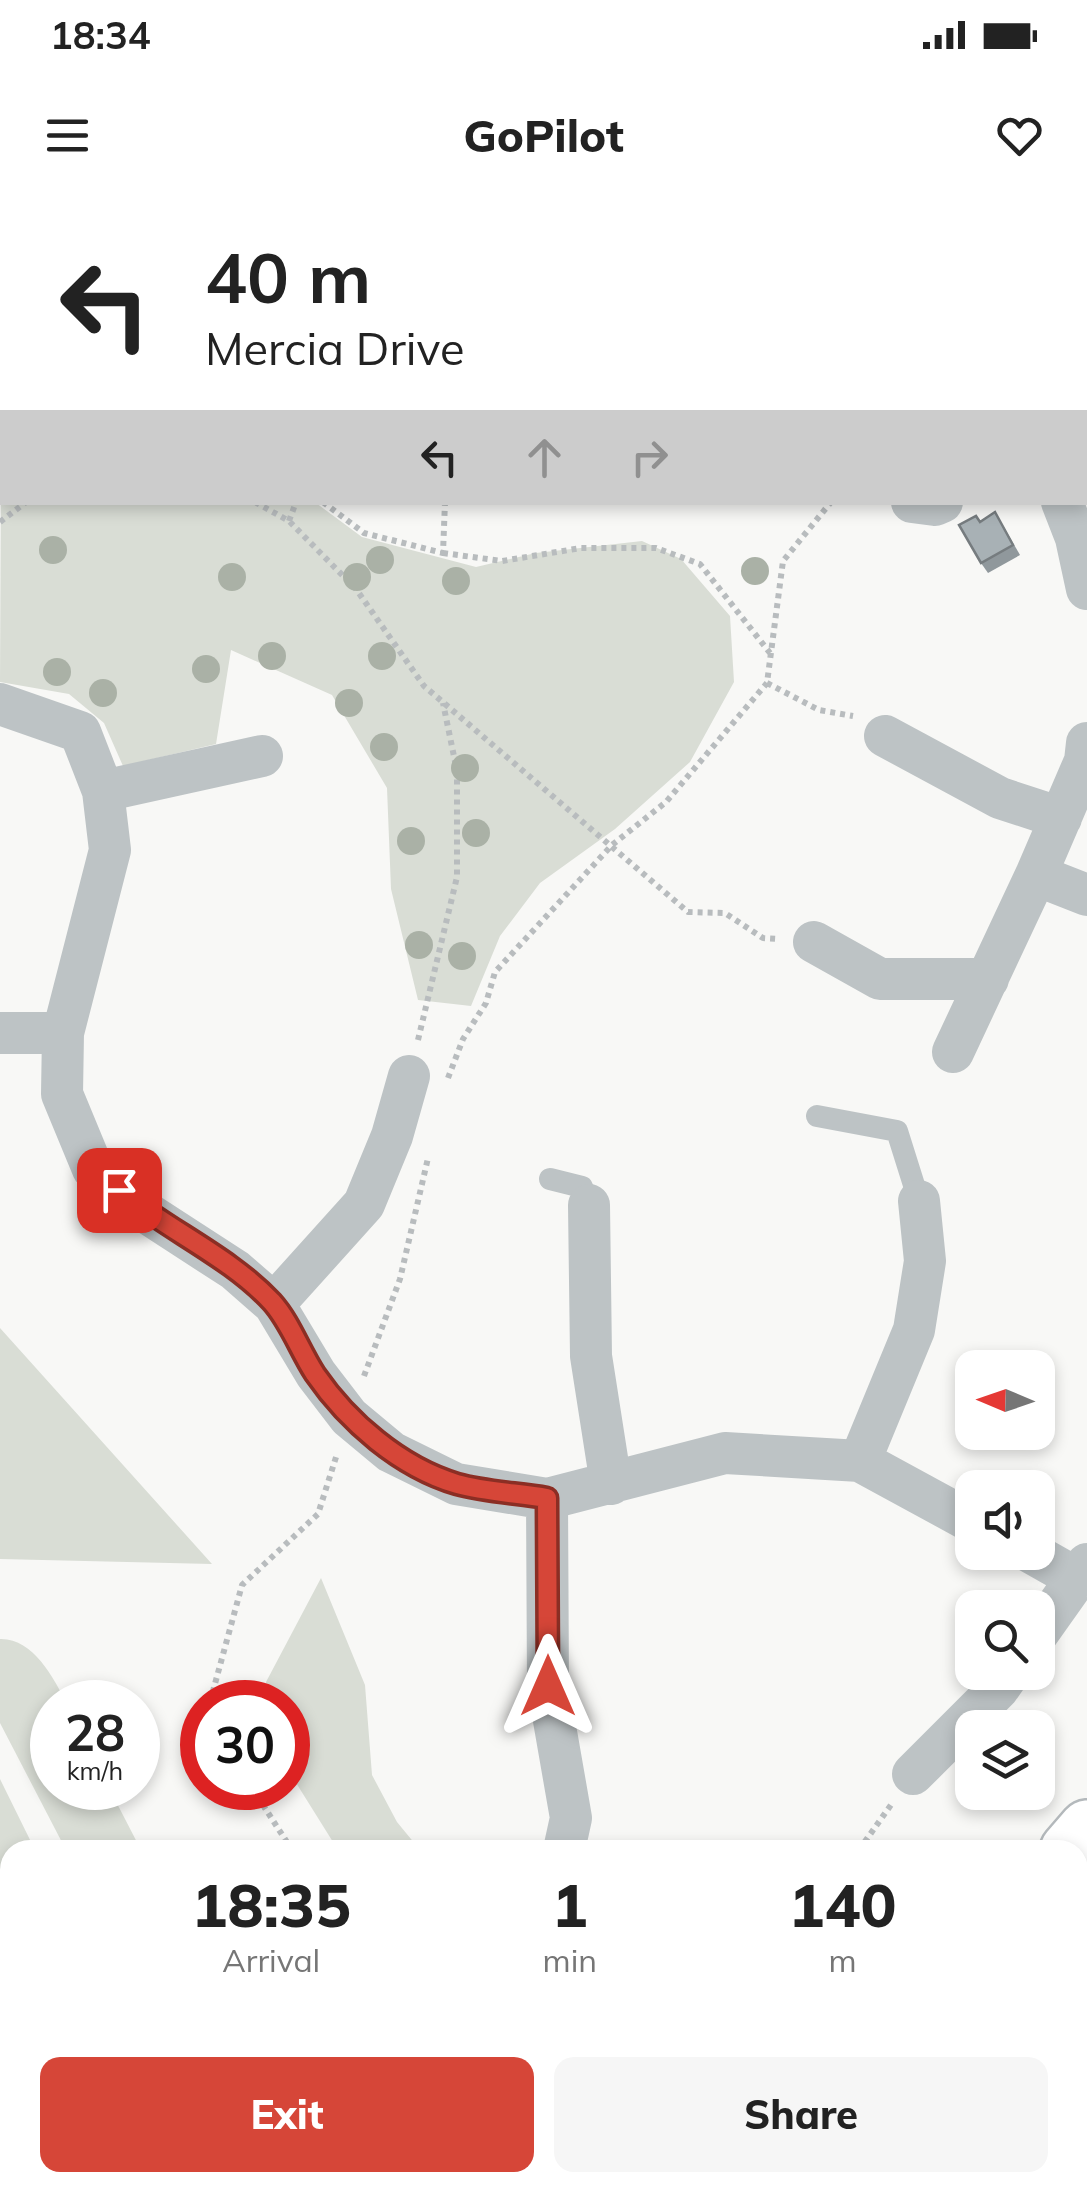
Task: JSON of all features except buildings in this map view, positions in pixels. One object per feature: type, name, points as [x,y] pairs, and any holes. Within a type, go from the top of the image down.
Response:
[{"type":"street","points":[[1063,505],[1076,538],[1087,589]]},
{"type":"street","points":[[0,704],[80,732],[103,791],[110,850],[63,1033],[62,1094],[93,1169],[144,1210],[235,1270],[274,1304],[316,1374],[349,1417],[391,1452],[456,1484],[547,1498],[724,1453],[860,1461],[955,1513]]},
{"type":"street","points":[[886,736],[1000,798],[1061,818]]},
{"type":"street","points":[[953,1052],[1061,818],[1085,761],[1087,743]]},
{"type":"street","points":[[103,791],[262,756]]},
{"type":"street","points":[[1036,875],[1087,895]]},
{"type":"street","points":[[814,942],[880,979],[988,980]]},
{"type":"street","points":[[0,1033],[63,1033]]},
{"type":"street","points":[[274,1304],[364,1204],[392,1136],[426,1084]]},
{"type":"street","points":[[860,1461],[914,1330],[925,1262],[918,1201]]},
{"type":"street","points":[[589,1205],[591,1356],[611,1484]]},
{"type":"street","points":[[547,1498],[548,1686],[571,1818],[566,1840]]},
{"type":"street","points":[[1055,1561],[1082,1571],[1055,1609]]},
{"type":"street","points":[[913,1774],[997,1690]]},
{"type":"lane","points":[[817,1116],[898,1131],[918,1201]]},
{"type":"lane","points":[[550,1179],[582,1187],[589,1205]]},
{"type":"path","points":[[0,522],[22,505]]},
{"type":"path","points":[[260,505],[289,521],[356,588],[424,686],[688,912],[725,914],[762,938],[814,942]]},
{"type":"path","points":[[289,521],[295,505]]},
{"type":"path","points":[[327,505],[364,534],[443,554],[502,561],[581,548],[656,548],[700,564],[771,654]]},
{"type":"path","points":[[443,554],[444,505]]},
{"type":"path","points":[[426,1084],[486,1003],[494,972],[612,844],[666,802],[767,683],[784,561],[830,505]]},
{"type":"path","points":[[767,683],[819,710],[873,720],[886,736]]},
{"type":"path","points":[[426,1084],[457,877],[457,770],[443,702]]},
{"type":"path","points":[[216,1680],[242,1585],[318,1514],[400,1279],[430,1148]]},
{"type":"path","points":[[865,1840],[913,1774]]},
{"type":"path","points":[[266,1810],[286,1840]]},
{"type":"shaded area","points":[[1,505],[319,505],[362,537],[476,567],[536,553],[642,541],[681,559],[730,616],[734,682],[690,762],[615,829],[540,883],[500,936],[471,1006],[418,1000],[391,889],[387,788],[332,695],[231,650],[216,744],[123,766],[104,723],[69,694],[0,682]]},
{"type":"shaded area","points":[[0,1328],[212,1564],[0,1559]]},
{"type":"shaded area","points":[[321,1578],[365,1685],[372,1775],[397,1822],[412,1840],[332,1840],[310,1805],[310,1680],[267,1680]]},
{"type":"shaded area","points":[[0,1639],[12,1640],[32,1652],[53,1680],[30,1680],[30,1781],[0,1723]]},
{"type":"shaded area","points":[[0,1779],[30,1840],[0,1840]]},
{"type":"shaded area","points":[[45,1810],[120,1810],[136,1840],[61,1840]]},
{"type":"route","points":[[119,1190],[235,1270],[274,1304],[316,1374],[349,1417],[391,1452],[456,1484],[547,1498],[548,1686]]}]
